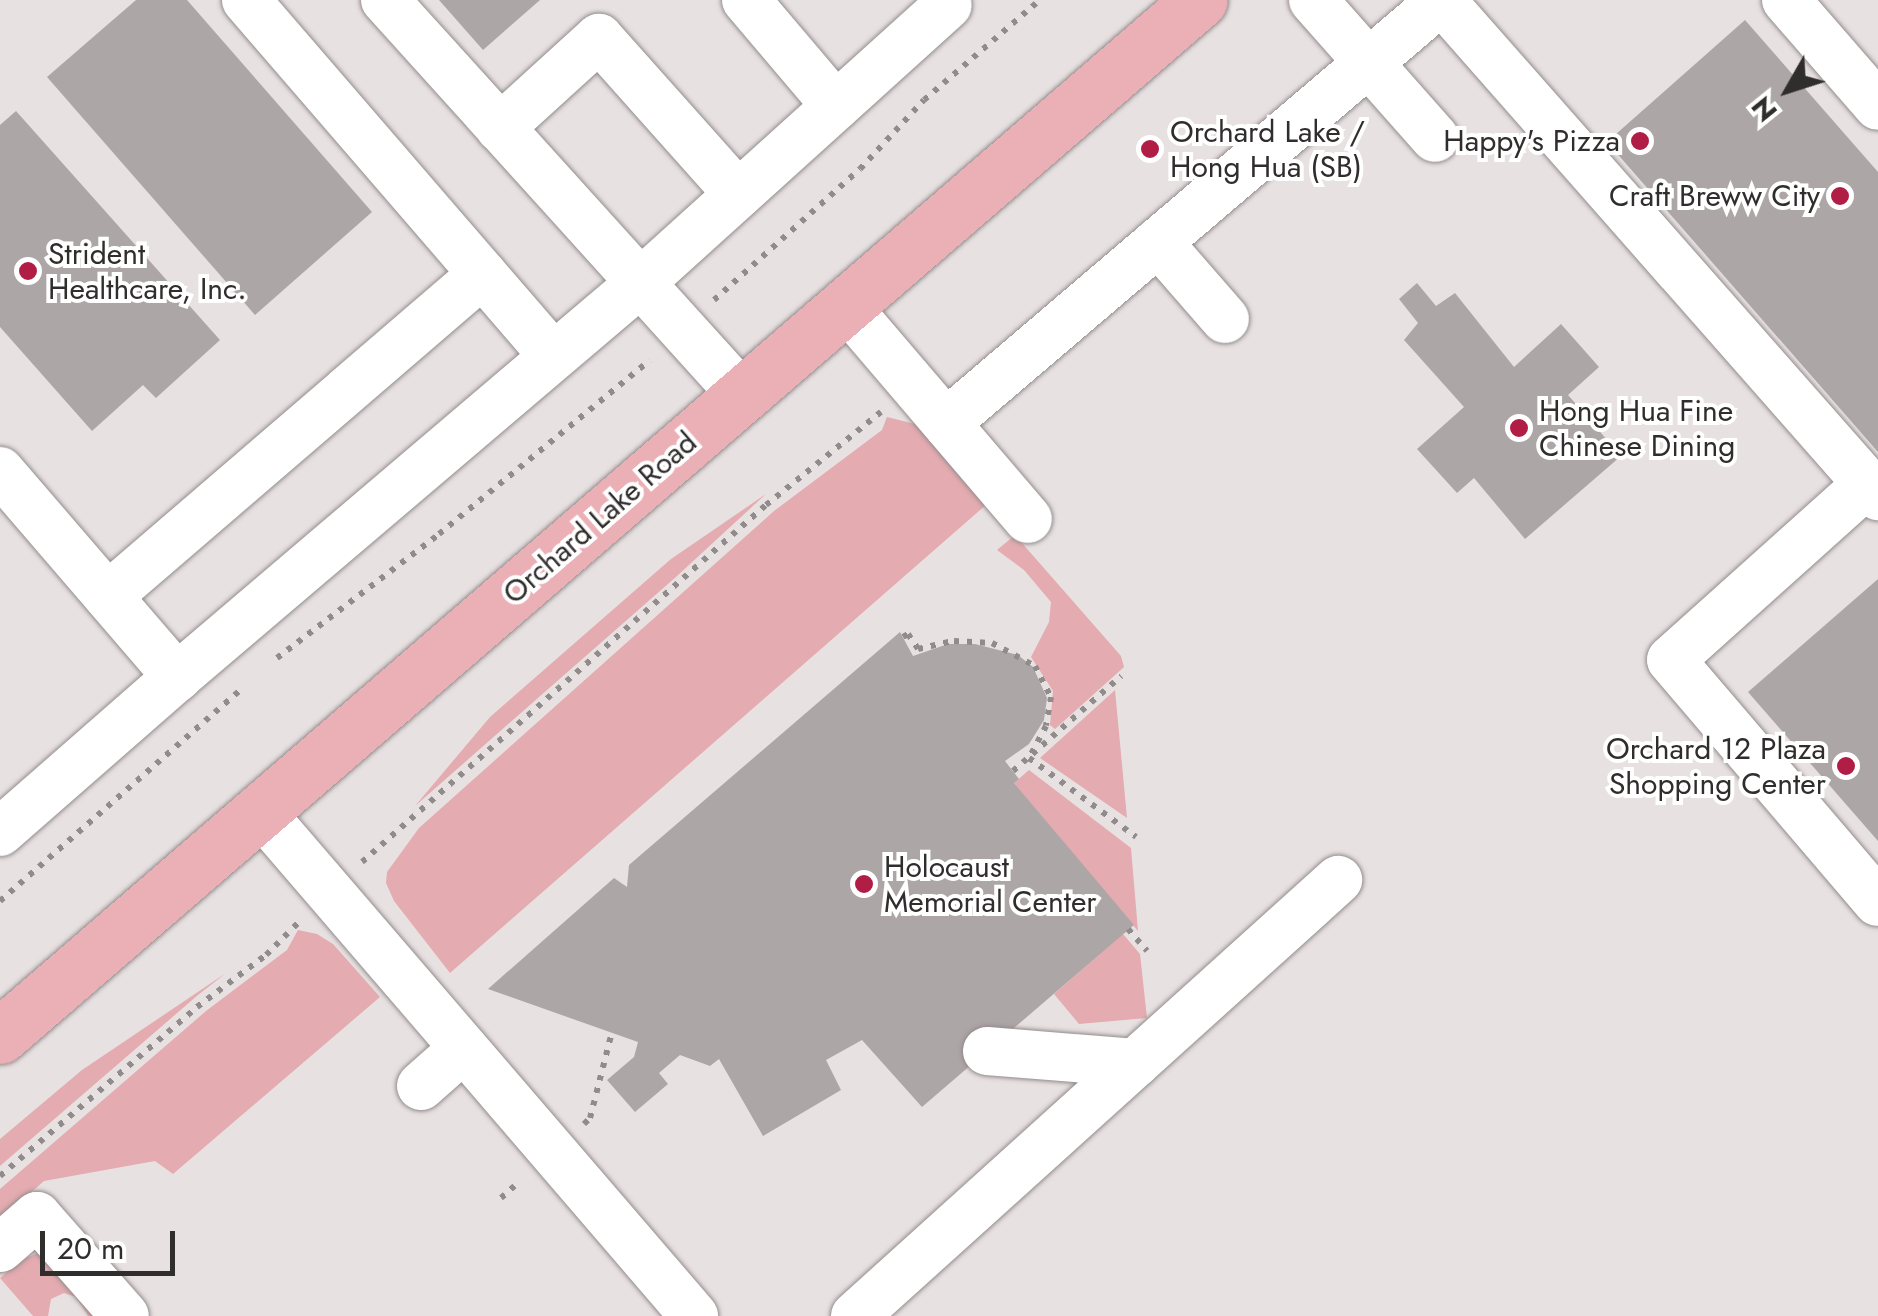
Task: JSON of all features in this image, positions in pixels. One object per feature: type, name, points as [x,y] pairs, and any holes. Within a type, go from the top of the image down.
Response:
[{"type":"main road","name":"Orchard Lake Road","points":[[0,1036],[1200,0]]},
{"type":"lane","points":[[246,0],[554,356]]},
{"type":"lane","points":[[386,0],[742,396]]},
{"type":"lane","points":[[746,0],[836,106]]},
{"type":"lane","points":[[1312,0],[1435,138]]},
{"type":"lane","points":[[946,423],[1442,0],[1873,490],[1670,660],[1878,902]]},
{"type":"lane","points":[[1786,0],[1878,106]]},
{"type":"lane","points":[[0,832],[639,284],[949,2]]},
{"type":"lane","points":[[500,128],[599,38],[738,194]]},
{"type":"lane","points":[[1158,242],[1224,319]]},
{"type":"lane","points":[[108,596],[482,274]]},
{"type":"lane","points":[[846,306],[1028,519]]},
{"type":"lane","points":[[0,471],[177,677]]},
{"type":"lane","points":[[260,812],[694,1316]]},
{"type":"lane","points":[[855,1316],[1338,880]]},
{"type":"lane","points":[[421,1086],[464,1048]]},
{"type":"lane","points":[[988,1052],[1136,1063]]},
{"type":"lane","points":[[0,1248],[37,1216],[125,1316]]},
{"type":"path","points":[[274,660],[439,534],[680,330],[860,169],[924,100],[1040,0]]},
{"type":"path","points":[[0,1176],[197,1007],[266,955],[329,891],[766,505],[914,386]]},
{"type":"path","points":[[903,637],[908,634],[918,649],[954,641],[992,643],[1035,666],[1051,697],[1050,712],[1028,758]]},
{"type":"path","points":[[1013,772],[1121,676]]},
{"type":"path","points":[[0,901],[246,684]]},
{"type":"path","points":[[1028,758],[1136,837]]},
{"type":"path","points":[[1128,929],[1147,951]]},
{"type":"shaded area","points":[[887,417],[915,424],[987,504],[450,973],[394,901],[386,883],[387,872],[419,828],[774,511],[882,430]]},
{"type":"shaded area","points":[[766,494],[415,806],[490,717],[671,559]]},
{"type":"shaded area","points":[[1015,535],[1121,656],[1124,667],[1055,729],[1050,725],[1053,691],[1031,657],[1049,622],[1051,602],[1024,570],[997,550]]},
{"type":"shaded area","points":[[1115,690],[1127,818],[1040,758]]},
{"type":"shaded area","points":[[1029,770],[1131,848],[1138,931],[1014,783]]},
{"type":"shaded area","points":[[298,930],[317,934],[333,944],[380,997],[173,1174],[155,1161],[44,1181],[0,1220],[0,1189],[206,1011],[287,950]]},
{"type":"shaded area","points":[[1123,934],[1140,954],[1147,1018],[1079,1024],[1054,994]]},
{"type":"shaded area","points":[[226,973],[0,1166],[0,1139],[82,1070]]},
{"type":"shaded area","points":[[43,1251],[107,1316],[88,1316],[76,1297],[64,1293],[51,1299],[48,1316],[33,1316],[0,1278],[21,1260]]},
{"type":"building","points":[[136,0],[187,0],[372,212],[255,315],[47,77]]},
{"type":"building","points":[[439,0],[540,0],[483,50]]},
{"type":"building","points":[[1745,20],[1878,172],[1878,452],[1607,142]]},
{"type":"building","points":[[16,111],[220,340],[156,398],[143,385],[92,431],[0,327],[0,125]]},
{"type":"building","name":"Hong Hua Fine Chinese Dining","points":[[1417,283],[1436,306],[1455,293],[1514,367],[1561,324],[1599,367],[1568,395],[1621,456],[1525,539],[1474,478],[1457,493],[1417,449],[1464,407],[1404,340],[1418,323],[1399,299]]},
{"type":"building","name":"Orchard 12 Plaza Shopping Center","points":[[1878,579],[1878,841],[1748,692]]},
{"type":"building","name":"Holocaust Memorial Center","points":[[900,632],[913,656],[948,644],[975,644],[1018,655],[1033,667],[1047,698],[1044,720],[1029,744],[1005,761],[1019,779],[1014,783],[1134,925],[922,1107],[862,1040],[826,1060],[841,1090],[763,1136],[719,1059],[710,1066],[680,1055],[659,1073],[668,1084],[635,1112],[607,1080],[634,1057],[638,1042],[488,989],[614,878],[627,887],[629,865]]},
{"type":"place","name":"Happy's Pizza","points":[[1640,141]]},
{"type":"place","name":"Orchard Lake / Hong Hua (SB)","points":[[1150,149]]},
{"type":"place","name":"Craft Breww City","points":[[1840,196]]},
{"type":"place","name":"Strident Healthcare, Inc.","points":[[28,271]]},
{"type":"place","name":"Hong Hua Fine Chinese Dining","points":[[1519,428]]},
{"type":"place","name":"Orchard 12 Plaza Shopping Center","points":[[1846,766]]},
{"type":"place","name":"Holocaust Memorial Center","points":[[864,884]]}]
